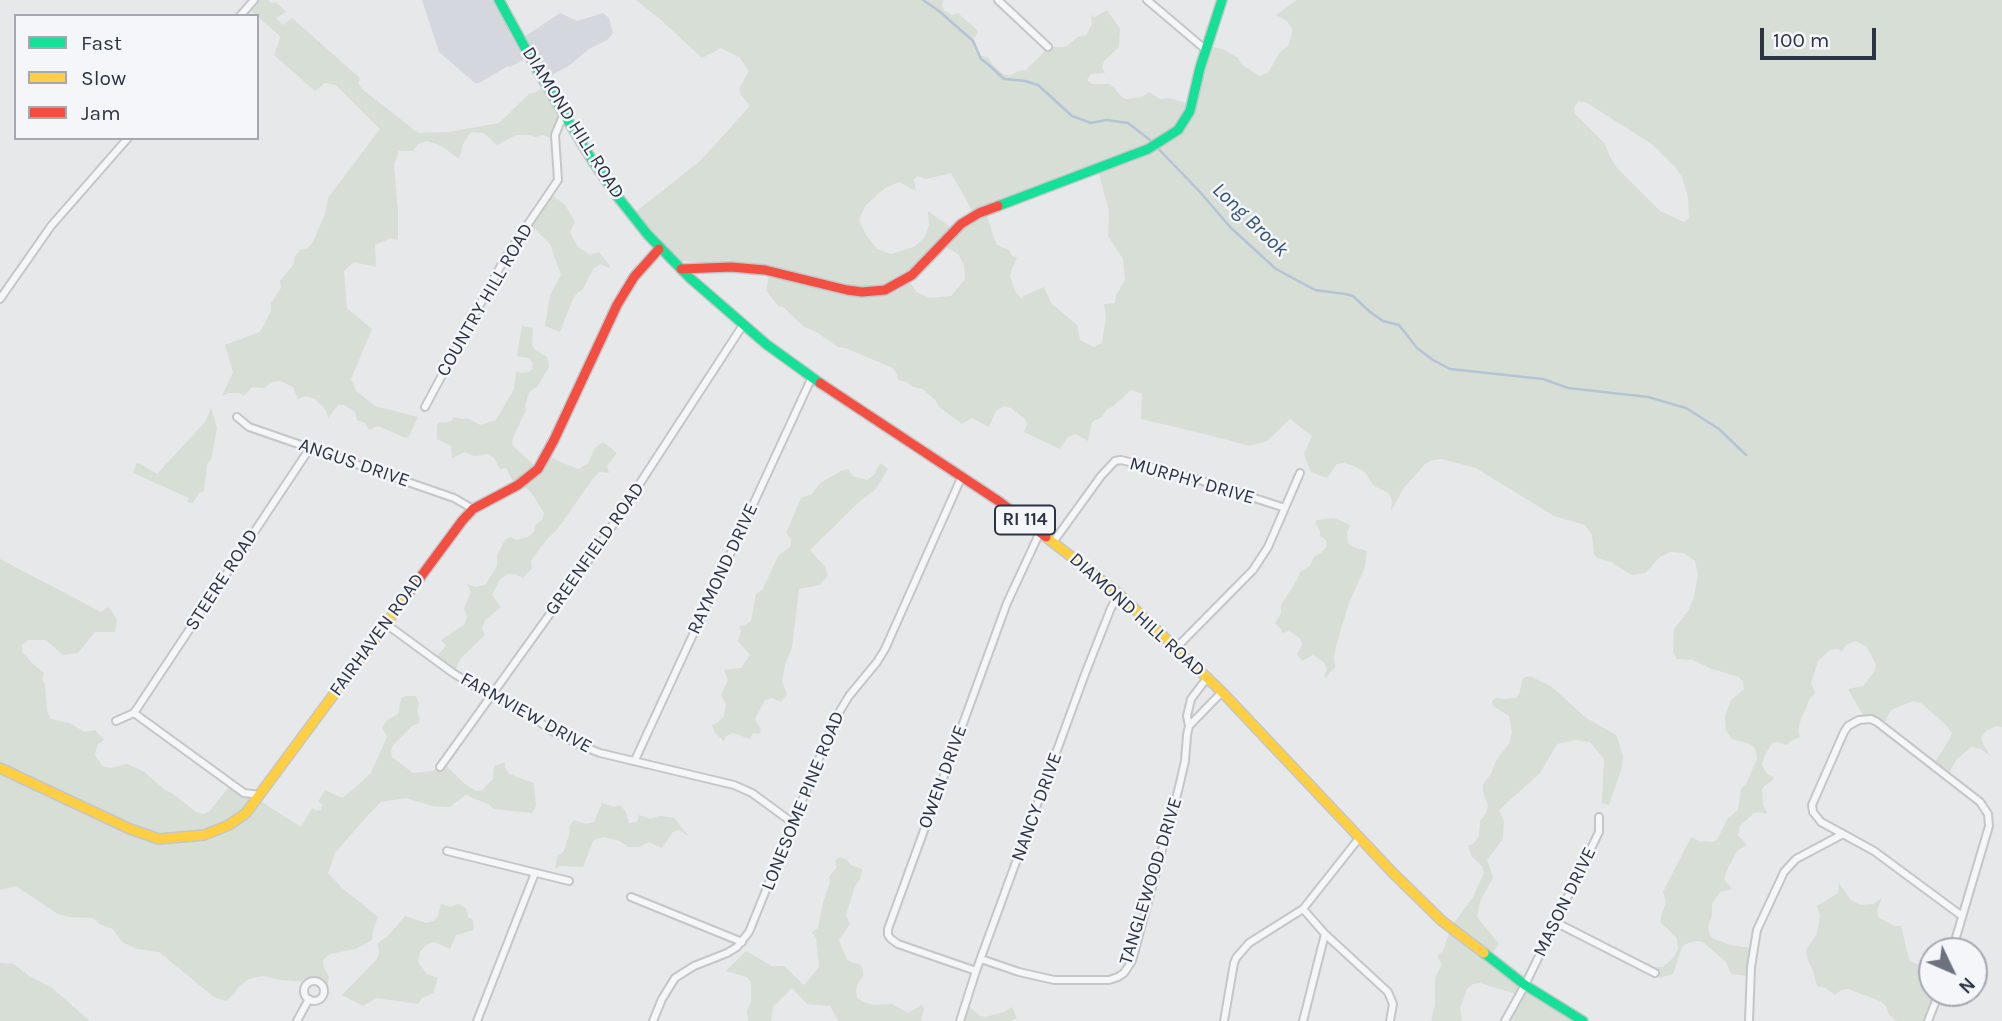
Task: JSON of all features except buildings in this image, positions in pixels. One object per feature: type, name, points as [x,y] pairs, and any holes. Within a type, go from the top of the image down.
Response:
[{"type":"street","points":[[242,14],[254,0]]},
{"type":"street","name":"DIAMOND HILL ROAD","points":[[499,0],[563,116],[617,196],[659,248],[681,269],[743,325],[812,377],[962,476],[1054,541],[1119,594],[1222,692],[1392,873],[1442,921],[1525,985],[1583,1021]]},
{"type":"street","points":[[998,0],[1048,47]]},
{"type":"street","points":[[1147,0],[1206,50]]},
{"type":"street","points":[[681,269],[719,267],[765,270],[847,290],[886,290],[912,275],[961,224],[979,213],[1148,149],[1170,136],[1184,122],[1190,111],[1222,0]]},
{"type":"street","name":"COUNTRY HILL ROAD","points":[[425,407],[505,258],[558,180],[555,135],[563,116]]},
{"type":"street","points":[[0,299],[51,226],[126,140]]},
{"type":"street","name":"FAIRHAVEN ROAD","points":[[0,768],[130,829],[159,839],[189,838],[217,831],[246,813],[472,509],[518,485],[545,459],[617,305],[634,277],[659,248]]},
{"type":"street","name":"GREENFIELD ROAD","points":[[440,767],[629,502],[743,325]]},
{"type":"street","name":"RAYMOND DRIVE","points":[[635,760],[812,377]]},
{"type":"street","name":"ANGUS DRIVE","points":[[237,417],[249,427],[454,498],[472,509]]},
{"type":"street","name":"STEERE ROAD","points":[[134,713],[310,448]]},
{"type":"street","name":"MURPHY DRIVE","points":[[1054,541],[1101,476],[1115,461],[1121,460],[1184,475],[1285,508]]},
{"type":"street","points":[[1176,648],[1253,570],[1268,547],[1300,473]]},
{"type":"street","name":"LONESOME PINE ROAD","points":[[742,942],[749,932],[842,707],[877,662],[893,634],[962,476]]},
{"type":"street","name":"OWEN DRIVE","points":[[976,971],[898,944],[891,939],[888,929],[1007,603],[1040,532]]},
{"type":"street","name":"NANCY DRIVE","points":[[960,1021],[1085,674],[1119,594]]},
{"type":"street","name":"FARMVIEW DRIVE","points":[[386,624],[453,673],[580,745],[600,753],[734,785],[752,793],[793,823]]},
{"type":"street","name":"TANGLEWOOD DRIVE","points":[[981,959],[1054,980],[1109,980],[1124,973],[1132,961],[1178,791],[1185,761],[1189,726],[1187,716],[1191,699],[1207,678]]},
{"type":"street","points":[[1189,726],[1222,692]]},
{"type":"street","points":[[116,721],[134,713],[244,793],[261,795]]},
{"type":"street","points":[[1956,937],[1989,826],[1988,814],[1980,802],[1877,722],[1871,719],[1859,720],[1848,726],[1812,806],[1813,811],[1821,822],[1874,851],[1962,916]]},
{"type":"street","name":"MASON DRIVE","points":[[1505,1021],[1599,832],[1599,817]]},
{"type":"street","points":[[1749,1021],[1751,967],[1757,930],[1784,873],[1796,859],[1843,834]]},
{"type":"street","points":[[1224,1021],[1237,958],[1249,943],[1303,909],[1360,838]]},
{"type":"street","points":[[447,851],[569,881]]},
{"type":"street","points":[[477,1021],[535,873]]},
{"type":"street","points":[[631,897],[742,942]]},
{"type":"street","points":[[1303,909],[1325,934],[1388,992],[1393,1003],[1390,1021]]},
{"type":"street","points":[[1555,922],[1654,973]]},
{"type":"street","points":[[1303,1021],[1325,934]]},
{"type":"street","points":[[653,1021],[662,999],[676,978],[694,966],[727,953],[742,942]]},
{"type":"street","points":[[297,1021],[309,999]]},
{"type":"shaded area","points":[[251,0],[276,2],[286,12],[276,18],[283,25],[292,18],[360,78],[358,83],[362,89],[418,133],[449,132],[499,123],[529,94],[545,85],[565,118],[553,139],[543,135],[516,135],[497,145],[484,133],[471,132],[464,142],[459,159],[440,145],[427,141],[418,144],[413,151],[399,151],[394,165],[398,240],[391,238],[375,245],[376,267],[354,262],[344,271],[347,308],[372,329],[351,379],[356,391],[375,406],[418,417],[406,438],[378,426],[369,430],[365,423],[357,420],[355,412],[344,405],[338,405],[328,418],[326,410],[315,399],[306,396],[298,399],[293,387],[280,381],[272,382],[264,388],[252,387],[244,396],[228,393],[222,396],[233,372],[225,345],[260,332],[271,311],[271,303],[281,288],[280,281],[294,264],[295,256],[300,250],[308,248],[313,242],[325,214],[328,198],[380,129],[336,85],[325,83],[315,91],[274,55],[279,35],[259,18],[259,14],[254,14],[245,6]]},
{"type":"shaded area","points":[[422,0],[499,0],[521,39],[560,13],[577,21],[603,13],[609,18],[613,33],[570,65],[543,80],[529,57],[475,83],[439,52]]},
{"type":"shaded area","points":[[636,0],[943,0],[945,11],[952,15],[958,13],[978,31],[973,41],[975,50],[988,57],[1003,74],[1010,76],[1026,70],[1049,47],[1066,47],[1078,37],[1086,35],[1092,24],[1091,15],[1095,17],[1107,10],[1120,29],[1119,47],[1104,61],[1102,67],[1105,73],[1091,74],[1087,80],[1092,84],[1110,84],[1127,99],[1142,97],[1149,92],[1160,99],[1170,98],[1188,104],[1207,45],[1238,57],[1241,64],[1259,76],[1268,73],[1280,52],[1288,46],[1292,34],[1287,21],[1276,15],[1297,0],[2002,0],[2002,727],[1996,726],[1986,731],[1981,738],[1991,757],[1981,749],[1971,747],[1956,760],[1947,773],[1934,763],[1952,733],[1945,724],[1921,703],[1913,701],[1891,710],[1884,724],[1864,717],[1848,689],[1863,686],[1874,672],[1876,665],[1867,647],[1856,641],[1846,645],[1842,651],[1830,650],[1818,661],[1811,683],[1815,693],[1801,719],[1798,730],[1800,737],[1787,745],[1772,743],[1765,755],[1762,765],[1767,774],[1774,777],[1762,790],[1763,805],[1767,812],[1754,813],[1740,826],[1738,835],[1747,845],[1737,851],[1727,870],[1724,879],[1732,889],[1720,892],[1712,904],[1708,927],[1710,935],[1730,945],[1751,948],[1748,976],[1731,974],[1726,962],[1703,942],[1698,941],[1682,947],[1673,974],[1659,978],[1648,967],[1663,967],[1678,949],[1677,938],[1661,923],[1666,902],[1663,892],[1691,837],[1699,841],[1717,840],[1728,818],[1738,810],[1741,789],[1757,759],[1755,748],[1732,739],[1726,731],[1725,716],[1731,700],[1744,689],[1743,682],[1739,677],[1693,660],[1677,659],[1673,652],[1674,629],[1688,611],[1694,597],[1698,575],[1695,561],[1684,553],[1670,552],[1660,557],[1645,573],[1633,575],[1612,562],[1597,558],[1592,535],[1585,525],[1554,516],[1476,468],[1442,459],[1425,464],[1403,489],[1391,511],[1389,493],[1374,486],[1365,472],[1354,466],[1337,464],[1327,478],[1311,472],[1304,454],[1312,436],[1290,419],[1267,441],[1249,446],[1141,419],[1142,394],[1131,390],[1107,409],[1102,417],[1092,422],[1088,441],[1075,434],[1068,437],[1060,449],[1024,432],[1027,424],[1025,419],[1004,406],[996,411],[989,427],[972,418],[962,424],[939,407],[923,389],[898,380],[893,368],[838,347],[803,326],[783,307],[778,306],[766,290],[770,271],[677,260],[633,214],[700,161],[750,106],[739,89],[749,71],[739,57],[721,48],[702,58]],"holes":[[[1579,101],[1587,103],[1652,144],[1682,177],[1688,197],[1689,218],[1684,222],[1660,211],[1617,168],[1605,144],[1575,114],[1574,107]],[[1097,167],[1109,211],[1108,236],[1123,259],[1125,280],[1116,295],[1115,303],[1104,304],[1106,317],[1102,343],[1094,347],[1080,340],[1077,325],[1051,303],[1044,287],[1023,296],[1022,299],[1016,293],[1010,277],[1017,258],[996,244],[985,210]],[[951,173],[974,214],[954,230],[928,211],[929,225],[924,238],[914,247],[891,254],[877,249],[859,220],[865,206],[885,188],[899,182],[916,191],[914,180],[917,176],[926,179]],[[941,244],[958,254],[964,265],[965,279],[951,296],[930,298],[916,292],[907,276]]]},
{"type":"shaded area","points":[[548,192],[565,205],[575,222],[570,232],[578,247],[590,255],[599,252],[610,266],[600,264],[593,269],[583,289],[572,301],[560,332],[545,326],[550,295],[561,275],[550,244],[528,222]]},
{"type":"shaded area","points":[[522,326],[533,328],[534,349],[547,357],[549,367],[537,387],[529,392],[526,410],[512,441],[513,446],[535,466],[545,453],[578,469],[588,464],[594,449],[603,442],[617,453],[607,466],[609,473],[599,472],[592,480],[556,531],[535,555],[531,561],[532,568],[523,578],[508,574],[500,579],[492,595],[501,607],[485,620],[482,629],[485,635],[461,658],[454,672],[435,658],[446,646],[441,640],[464,625],[467,617],[464,608],[471,592],[467,584],[475,587],[485,585],[497,566],[497,555],[505,540],[510,537],[517,540],[528,537],[534,532],[535,525],[542,520],[544,513],[521,482],[514,483],[506,468],[500,469],[494,458],[488,454],[474,456],[465,452],[452,458],[451,446],[437,439],[437,425],[451,421],[454,417],[467,418],[480,425],[496,420],[514,389],[516,371],[522,373],[533,369],[528,358],[517,356]]},
{"type":"shaded area","points":[[211,408],[217,428],[211,460],[207,464],[204,491],[199,493],[193,503],[187,502],[189,498],[133,473],[137,462],[157,474],[205,422]]},
{"type":"shaded area","points":[[880,463],[888,469],[875,490],[861,500],[810,550],[825,567],[828,575],[820,585],[799,589],[792,648],[785,664],[782,682],[787,694],[781,702],[772,698],[765,700],[755,719],[761,730],[759,734],[753,733],[750,739],[733,733],[726,736],[724,741],[715,733],[712,725],[724,716],[726,704],[721,695],[728,680],[724,670],[741,668],[750,655],[738,641],[741,631],[739,626],[751,621],[756,594],[763,589],[778,556],[791,546],[791,539],[786,533],[801,498],[812,494],[820,483],[848,469],[852,476],[867,480],[874,475]]},
{"type":"shaded area","points":[[1334,518],[1350,525],[1348,543],[1367,551],[1365,567],[1341,628],[1334,655],[1335,667],[1326,679],[1324,676],[1327,669],[1324,662],[1313,655],[1302,661],[1297,654],[1302,645],[1300,638],[1289,631],[1282,633],[1275,623],[1281,613],[1281,605],[1300,572],[1310,566],[1314,557],[1327,546],[1315,523],[1317,520]]},
{"type":"shaded area","points":[[0,559],[101,612],[108,607],[117,621],[115,632],[95,632],[78,653],[63,655],[46,640],[28,640],[22,645],[22,652],[44,673],[42,679],[47,711],[51,719],[69,723],[85,732],[95,730],[104,740],[98,744],[95,755],[102,766],[111,768],[127,764],[143,771],[196,812],[209,812],[231,784],[234,784],[301,827],[312,808],[321,810],[322,804],[318,802],[325,790],[342,798],[371,773],[387,737],[382,729],[386,721],[398,714],[401,698],[406,696],[416,696],[420,719],[419,723],[412,726],[393,745],[392,757],[413,773],[433,771],[442,762],[476,791],[482,790],[493,779],[494,766],[505,762],[509,774],[534,783],[536,806],[532,813],[493,809],[490,805],[466,795],[450,807],[432,806],[406,798],[381,802],[335,853],[328,873],[378,917],[372,940],[355,949],[330,954],[323,960],[329,977],[327,987],[320,988],[307,982],[263,976],[249,979],[226,1001],[214,997],[159,952],[137,949],[122,942],[113,929],[99,924],[93,918],[58,914],[16,886],[0,890]]},
{"type":"shaded area","points":[[1530,676],[1552,687],[1585,717],[1616,735],[1623,756],[1622,767],[1609,805],[1602,803],[1604,759],[1590,742],[1575,740],[1557,744],[1540,773],[1499,810],[1504,821],[1503,839],[1487,860],[1493,878],[1481,899],[1477,917],[1499,944],[1490,956],[1581,1021],[1516,1021],[1505,1017],[1516,994],[1480,983],[1467,989],[1460,1008],[1462,1021],[1431,1021],[1435,1005],[1435,978],[1442,964],[1437,956],[1443,951],[1451,927],[1473,897],[1484,873],[1482,866],[1472,857],[1468,846],[1479,836],[1480,821],[1488,806],[1483,784],[1510,742],[1512,732],[1509,716],[1493,706],[1492,701],[1496,698],[1516,698],[1523,678]]},
{"type":"shaded area","points":[[602,803],[614,807],[620,805],[626,812],[629,823],[637,822],[639,815],[650,819],[660,816],[674,818],[689,836],[679,830],[673,832],[662,848],[649,842],[639,847],[628,847],[620,841],[604,837],[593,841],[583,867],[560,866],[555,869],[557,857],[564,851],[569,827],[574,820],[586,824],[594,822]]},
{"type":"shaded area","points":[[840,857],[862,869],[846,915],[850,924],[839,940],[847,960],[860,964],[863,970],[856,990],[857,998],[874,1005],[892,1004],[908,1013],[922,1005],[922,1021],[838,1021],[830,1006],[807,1004],[792,988],[773,1007],[771,1021],[748,1021],[751,983],[747,977],[726,971],[746,951],[772,966],[784,966],[804,985],[819,967],[816,938],[812,932],[818,928],[830,883],[829,877],[837,867],[835,861]]},
{"type":"shaded area","points":[[1839,883],[1851,900],[1860,905],[1873,904],[1882,898],[1877,910],[1878,917],[1894,926],[1901,926],[1909,959],[1918,964],[1918,1007],[1930,1007],[1925,1021],[1897,1021],[1889,1015],[1886,1006],[1880,1001],[1848,989],[1835,995],[1826,988],[1817,986],[1806,950],[1817,934],[1820,915],[1817,906],[1838,893]]},
{"type":"shaded area","points":[[441,904],[450,907],[458,904],[466,908],[468,917],[473,920],[474,930],[456,935],[450,949],[434,942],[426,945],[420,952],[418,962],[427,974],[438,978],[433,993],[422,998],[418,1004],[377,998],[363,1006],[342,995],[377,959],[378,943],[388,936],[405,916],[426,923],[434,921]]},
{"type":"shaded area","points":[[0,963],[14,964],[29,976],[51,987],[90,1021],[0,1021]]},
{"type":"shaded area","points":[[965,1003],[980,1016],[986,1017],[1012,1007],[1017,1018],[1010,1021],[961,1021]]},
{"type":"waterway","name":"Long Brook","points":[[923,0],[973,41],[981,59],[1004,79],[1038,85],[1072,116],[1091,123],[1106,120],[1128,123],[1150,140],[1231,228],[1276,269],[1315,290],[1353,296],[1383,321],[1399,325],[1417,348],[1433,360],[1450,369],[1543,379],[1568,388],[1648,397],[1686,408],[1719,429],[1746,455]]},
{"type":"traffic: fast","points":[[499,0],[536,68],[592,160],[648,235],[690,278],[766,344],[820,383]]},
{"type":"traffic: fast","points":[[998,206],[1148,149],[1178,130],[1190,111],[1200,68],[1222,0]]},
{"type":"traffic: fast","points":[[1484,953],[1525,985],[1583,1021]]},
{"type":"traffic: slow","points":[[1046,537],[1119,594],[1222,692],[1392,872],[1442,921],[1484,953]]},
{"type":"traffic: slow","points":[[0,768],[130,829],[159,839],[204,835],[229,825],[246,813],[411,590]]},
{"type":"traffic: jam","points":[[681,269],[731,267],[765,270],[847,290],[885,290],[912,275],[961,224],[998,206]]},
{"type":"traffic: jam","points":[[411,590],[473,509],[518,485],[538,469],[617,305],[634,277],[659,249]]},
{"type":"traffic: jam","points":[[820,383],[1000,502],[1046,537]]}]
